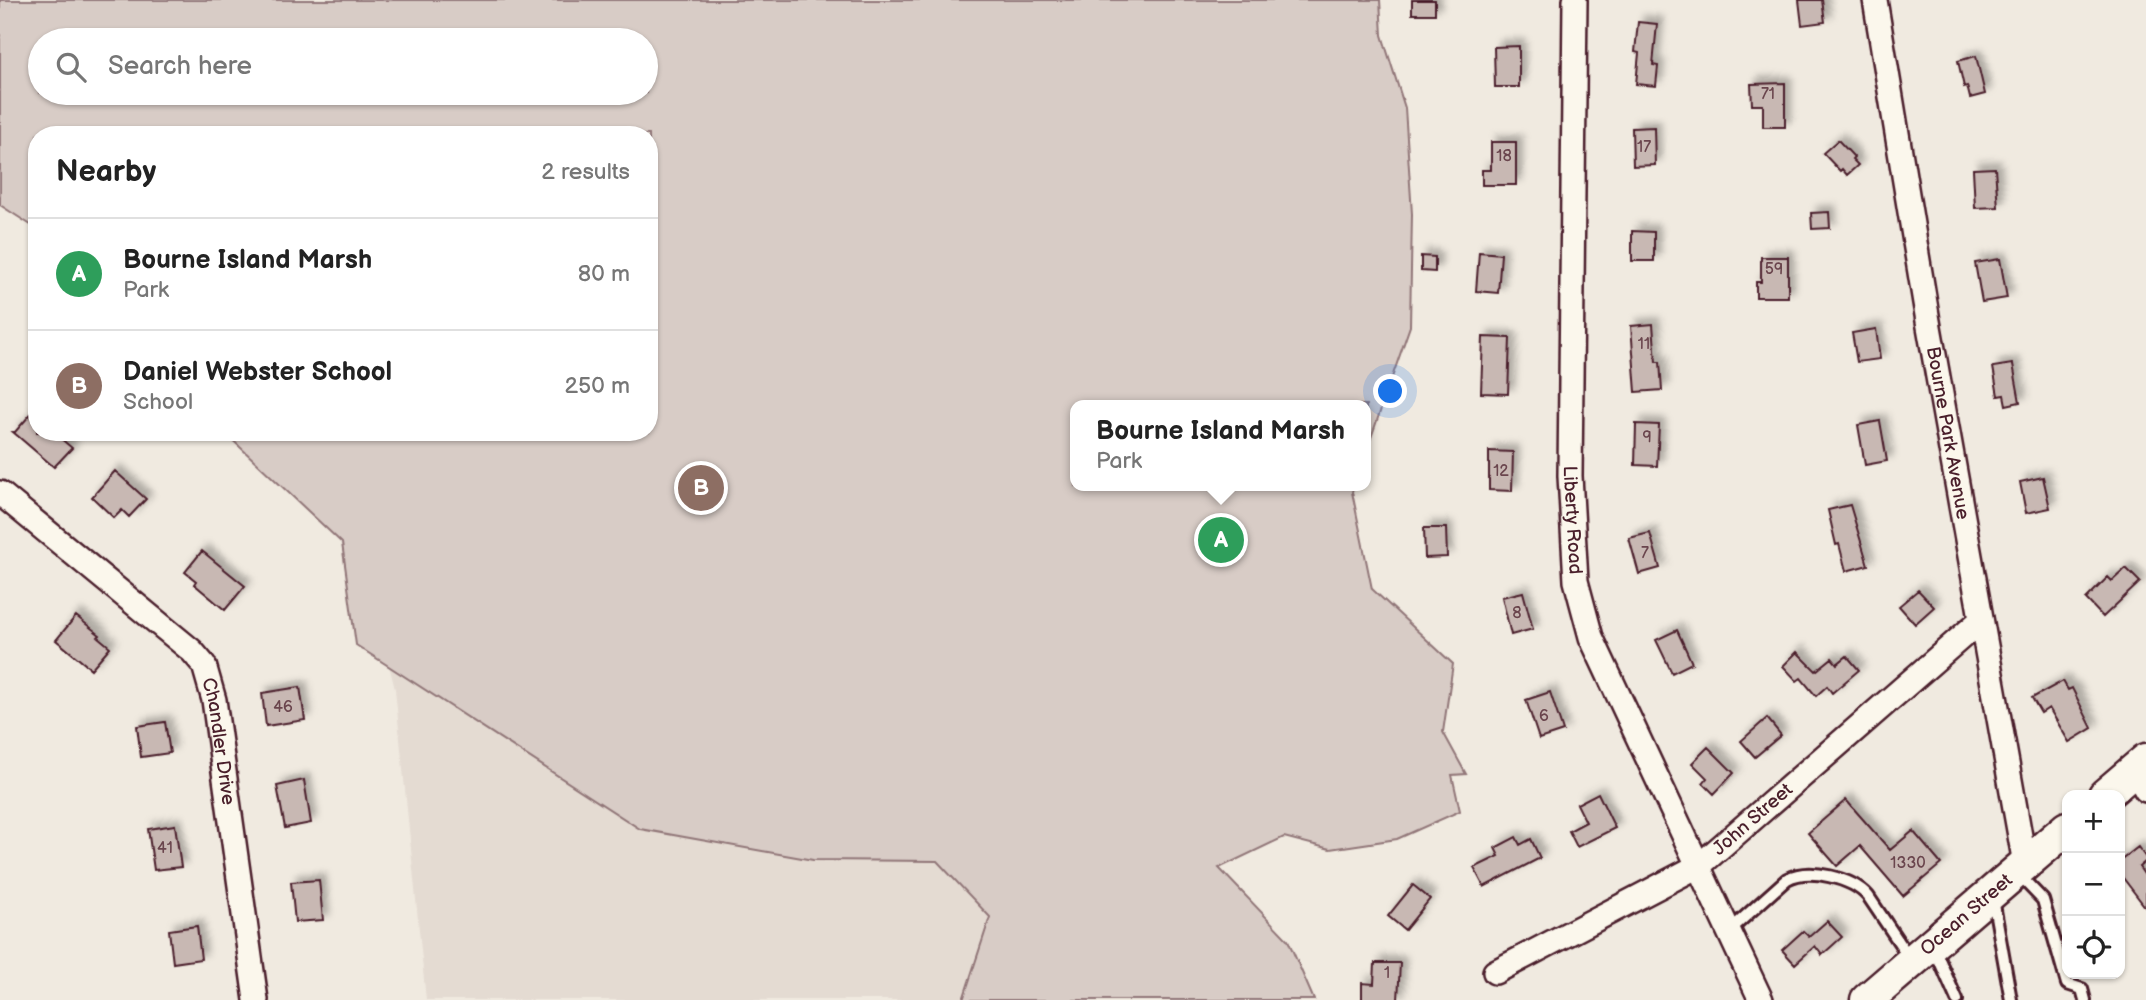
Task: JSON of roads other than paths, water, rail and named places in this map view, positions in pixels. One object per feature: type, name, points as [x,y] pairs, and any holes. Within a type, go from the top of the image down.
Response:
[{"type":"main road","points":[[2113,790],[2142,773]]},
{"type":"main road","name":"Ocean Street","points":[[1879,996],[1922,953],[2062,832]]},
{"type":"street","name":"Liberty Road","points":[[1575,0],[1570,476],[1576,581],[1591,637],[1761,1000]]},
{"type":"street","name":"Bourne Park Avenue","points":[[1875,0],[1981,620],[2020,868]]},
{"type":"street","name":"Chandler Drive","points":[[0,493],[192,651],[204,665],[214,700],[256,1000]]},
{"type":"street","name":"John Street","points":[[1495,972],[1700,865],[1981,620]]},
{"type":"lane","points":[[2020,868],[2043,900],[2067,984],[2082,989],[2085,1000]]},
{"type":"lane","points":[[1729,931],[1794,875],[1842,879],[1868,896],[1922,953],[1957,1000]]},
{"type":"lane","points":[[1992,893],[2011,1000]]},
{"type":"place","name":"Daniel Webster School","points":[[701,488]]},
{"type":"place","name":"Bourne Island Marsh","points":[[1221,540]]}]
